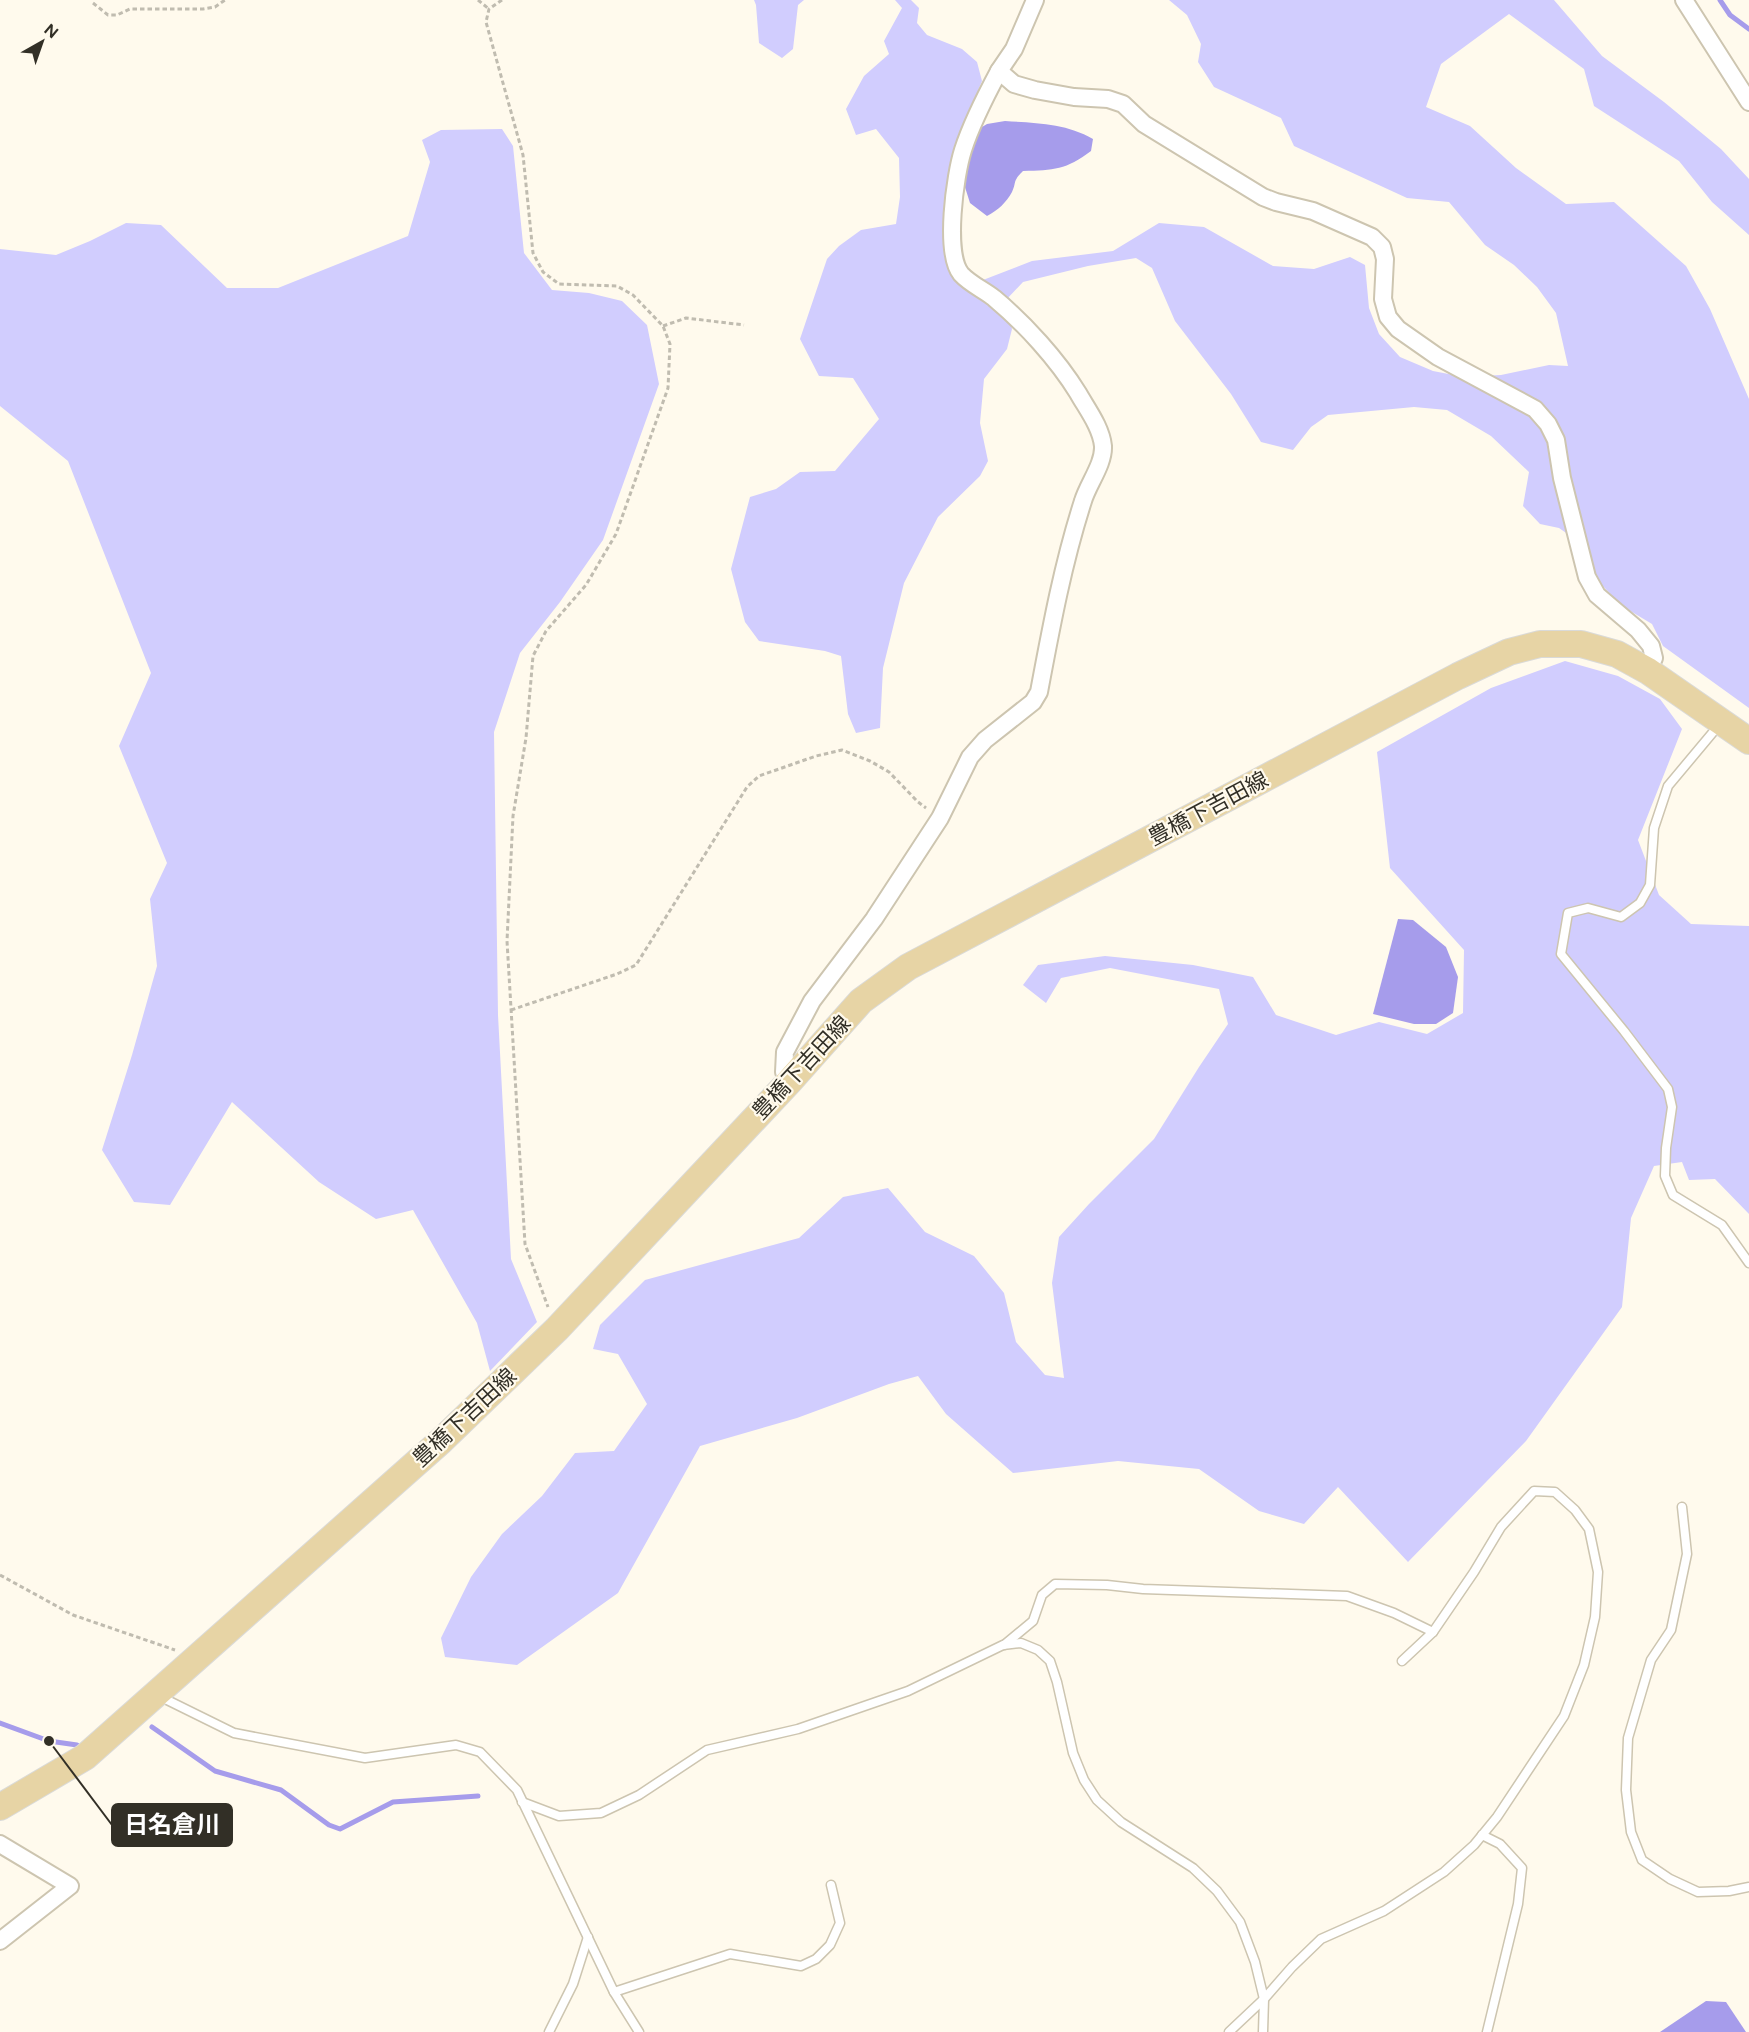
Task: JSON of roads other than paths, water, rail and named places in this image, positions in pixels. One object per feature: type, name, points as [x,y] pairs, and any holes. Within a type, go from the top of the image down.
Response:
[{"type":"main road","name":"豊橋下吉田線","points":[[0,1808],[84,1758],[441,1441],[557,1329],[789,1082],[861,1001],[908,967],[1458,676],[1509,652],[1540,644],[1581,644],[1617,654],[1648,671],[1749,741]]},
{"type":"street","points":[[789,1082],[784,1072],[785,1052],[812,1001],[874,919],[940,818],[970,757],[985,740],[1033,702],[1039,692],[1053,618],[1083,500],[1103,448],[1098,428],[1060,366],[1048,351],[995,299],[962,274],[956,264],[953,249],[952,215],[962,151],[978,110],[1014,49],[1035,0]]},
{"type":"street","points":[[1684,0],[1749,102]]},
{"type":"street","points":[[999,71],[1014,84],[1035,90],[1074,97],[1108,99],[1123,104],[1144,124],[1263,197],[1313,211],[1372,237],[1382,246],[1385,258],[1383,298],[1388,317],[1398,328],[1438,357],[1535,409],[1548,424],[1556,440],[1562,478],[1587,577],[1597,595],[1638,630],[1651,646],[1654,658],[1648,671]]},
{"type":"street","points":[[0,1844],[70,1886],[0,1941]]},
{"type":"lane","points":[[1722,722],[1668,786],[1654,828],[1650,885],[1640,903],[1621,917],[1588,908],[1568,913],[1561,954],[1668,1089],[1672,1107],[1666,1148],[1665,1176],[1672,1195],[1722,1225],[1749,1263]]},
{"type":"lane","points":[[1229,2032],[1321,1939],[1384,1911],[1444,1872],[1497,1817],[1564,1716],[1584,1665],[1595,1617],[1598,1572],[1589,1529],[1575,1510],[1554,1492],[1534,1491],[1501,1527],[1433,1632],[1402,1661]]},
{"type":"lane","points":[[1682,1507],[1687,1554],[1671,1630],[1651,1660],[1628,1738],[1626,1790],[1631,1832],[1642,1860],[1670,1879],[1698,1892],[1729,1891],[1749,1887]]},
{"type":"lane","points":[[522,1802],[559,1816],[601,1813],[639,1795],[707,1750],[798,1728],[908,1691],[1004,1645],[1033,1621],[1042,1595],[1055,1584],[1347,1596],[1394,1613],[1433,1632]]},
{"type":"lane","points":[[1004,1645],[1021,1643],[1038,1650],[1050,1661],[1073,1753],[1084,1780],[1097,1800],[1121,1822],[1193,1868],[1217,1891],[1240,1922],[1256,1962],[1264,1999],[1263,2032]]},
{"type":"lane","points":[[156,1694],[234,1733],[365,1758],[456,1745],[480,1752],[517,1790],[614,1992],[639,2032]]},
{"type":"lane","points":[[1482,1835],[1500,1844],[1522,1868],[1518,1904],[1487,2032]]},
{"type":"lane","points":[[614,1992],[730,1954],[801,1966],[816,1959],[830,1946],[840,1923],[831,1885]]},
{"type":"lane","points":[[549,2032],[573,1984],[588,1937]]},
{"type":"waterway","points":[[1720,0],[1730,15],[1749,29]]},
{"type":"waterway","points":[[0,1723],[49,1741],[77,1745]]},
{"type":"waterway","points":[[152,1727],[215,1771],[281,1790],[329,1825],[340,1829],[393,1802],[478,1796]]},
{"type":"place","name":"日名倉川","points":[[49,1741]]}]
